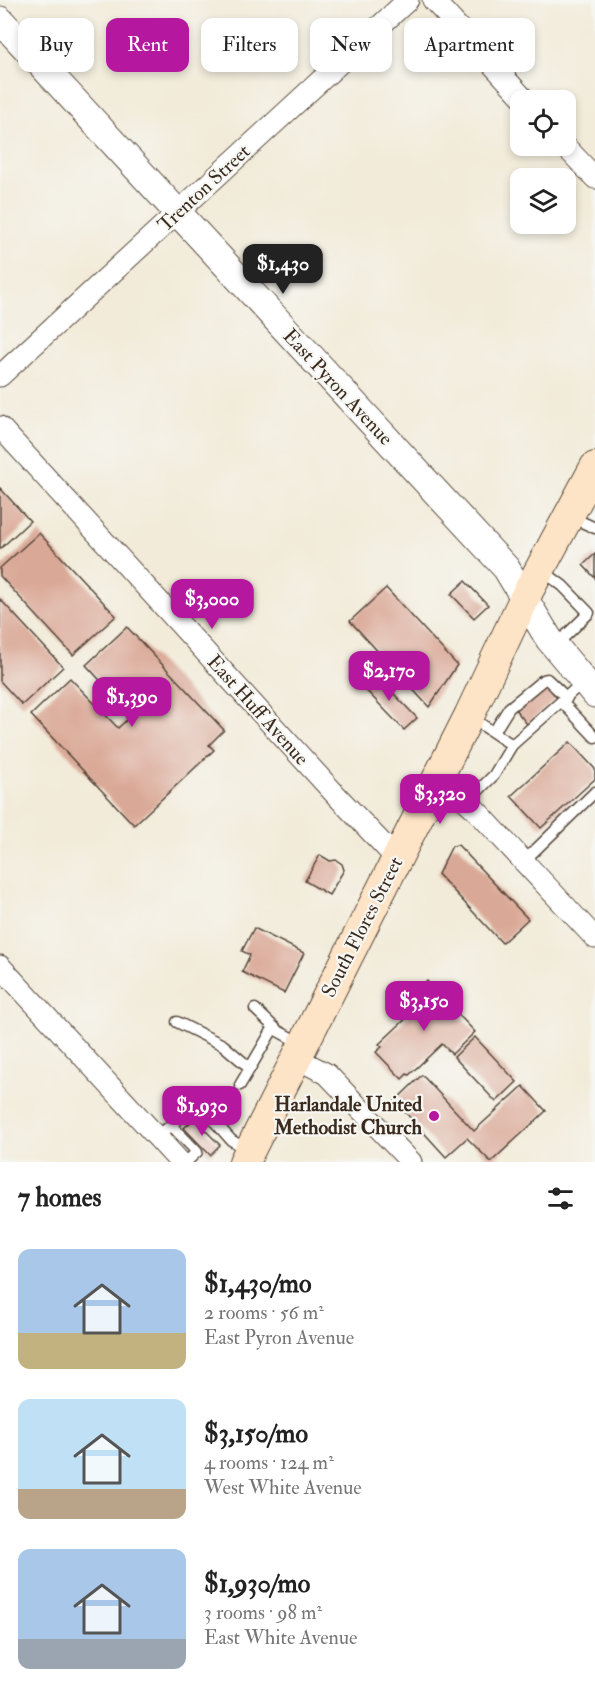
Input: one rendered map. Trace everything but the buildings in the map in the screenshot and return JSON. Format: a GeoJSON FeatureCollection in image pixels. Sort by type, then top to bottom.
{"type":"FeatureCollection","features":[{"type":"Feature","properties":{"kind":"main road","name":"South Flores Street"},"geometry":{"type":"LineString","coordinates":[[246,1157],[469,716],[524,600],[541,570],[582,522],[593,477]]}},
{"type":"Feature","properties":{"kind":"street","name":"Trenton Street"},"geometry":{"type":"LineString","coordinates":[[0,376],[408,0]]}},
{"type":"Feature","properties":{"kind":"street"},"geometry":{"type":"LineString","coordinates":[[434,0],[516,90]]}},
{"type":"Feature","properties":{"kind":"street","name":"East Pyron Avenue"},"geometry":{"type":"LineString","coordinates":[[0,20],[506,568],[555,646],[577,694]]}},
{"type":"Feature","properties":{"kind":"street"},"geometry":{"type":"LineString","coordinates":[[574,156],[595,178]]}},
{"type":"Feature","properties":{"kind":"street","name":"East Huff Avenue"},"geometry":{"type":"LineString","coordinates":[[0,427],[397,859]]}},
{"type":"Feature","properties":{"kind":"street"},"geometry":{"type":"LineString","coordinates":[[437,779],[467,802],[595,938]]}},
{"type":"Feature","properties":{"kind":"street"},"geometry":{"type":"LineString","coordinates":[[0,966],[164,1131],[180,1162]]}},
{"type":"Feature","properties":{"kind":"street"},"geometry":{"type":"LineString","coordinates":[[299,1051],[327,1074],[411,1162]]}},
{"type":"Feature","properties":{"kind":"lane"},"geometry":{"type":"LineString","coordinates":[[541,570],[563,586],[592,616],[555,646]]}},
{"type":"Feature","properties":{"kind":"lane"},"geometry":{"type":"LineString","coordinates":[[494,732],[510,708],[534,685],[547,679],[577,694],[595,737]]}},
{"type":"Feature","properties":{"kind":"lane"},"geometry":{"type":"LineString","coordinates":[[467,802],[494,775],[512,745],[577,694]]}},
{"type":"Feature","properties":{"kind":"lane"},"geometry":{"type":"LineString","coordinates":[[469,716],[512,745]]}},
{"type":"Feature","properties":{"kind":"lane"},"geometry":{"type":"LineString","coordinates":[[524,861],[595,792]]}},
{"type":"Feature","properties":{"kind":"lane"},"geometry":{"type":"LineString","coordinates":[[255,1009],[299,1051]]}},
{"type":"Feature","properties":{"kind":"lane"},"geometry":{"type":"LineString","coordinates":[[177,1022],[222,1045],[250,1068]]}},
{"type":"Feature","properties":{"kind":"lane"},"geometry":{"type":"LineString","coordinates":[[240,1085],[274,1027]]}},
{"type":"Feature","properties":{"kind":"lane"},"geometry":{"type":"LineString","coordinates":[[186,1162],[197,1152],[164,1131],[185,1113],[198,1111],[208,1114],[246,1157]]}},
{"type":"Feature","properties":{"kind":"place","name":"Harlandale United Methodist Church"},"geometry":{"type":"Point","coordinates":[434,1116]}}]}
